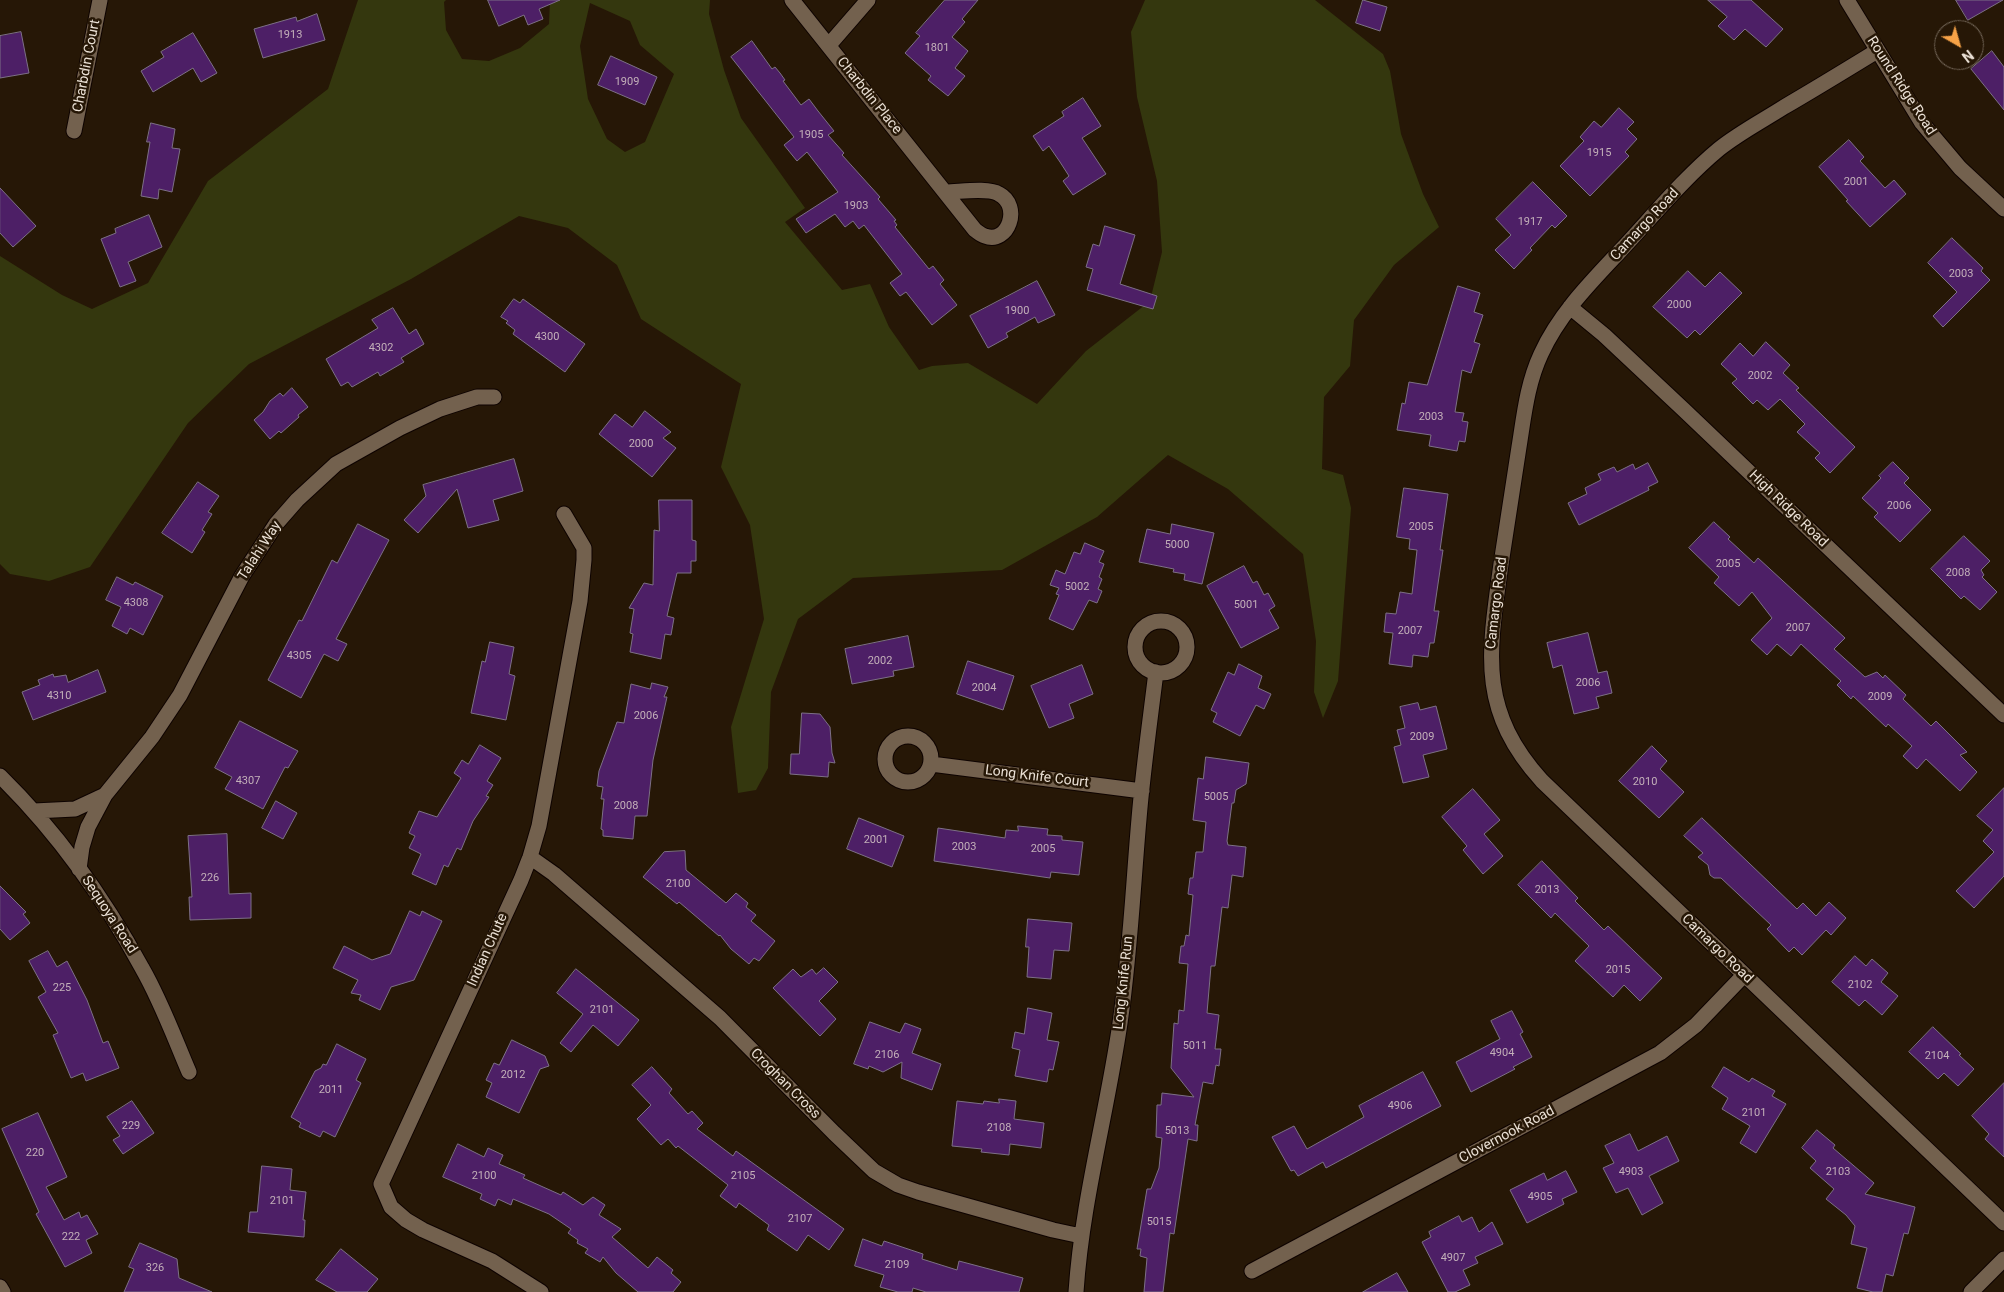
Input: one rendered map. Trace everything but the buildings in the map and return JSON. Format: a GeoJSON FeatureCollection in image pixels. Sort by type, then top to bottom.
{"type":"FeatureCollection","features":[{"type":"Feature","properties":{"kind":"street","name":"Charbdin Court"},"geometry":{"type":"LineString","coordinates":[[74,131],[100,0]]}},
{"type":"Feature","properties":{"kind":"street","name":"Charbdin Place"},"geometry":{"type":"LineString","coordinates":[[792,0],[946,192]]}},
{"type":"Feature","properties":{"kind":"street"},"geometry":{"type":"LineString","coordinates":[[829,45],[868,0]]}},
{"type":"Feature","properties":{"kind":"street","name":"Round Ridge Road"},"geometry":{"type":"LineString","coordinates":[[1847,0],[1922,123],[1960,168],[2004,209]]}},
{"type":"Feature","properties":{"kind":"street","name":"Camargo Road"},"geometry":{"type":"LineString","coordinates":[[1877,51],[1742,133],[1718,150],[1593,280],[1570,307],[1540,355],[1526,398],[1491,633],[1490,653],[1493,693],[1508,732],[1530,767],[1744,975],[2004,1223]]}},
{"type":"Feature","properties":{"kind":"street","name":"High Ridge Road"},"geometry":{"type":"LineString","coordinates":[[1570,307],[1604,335],[2004,714]]}},
{"type":"Feature","properties":{"kind":"street","name":"Talahi Way"},"geometry":{"type":"LineString","coordinates":[[79,869],[82,847],[88,827],[105,795],[152,737],[180,695],[242,576],[276,524],[297,500],[336,464],[400,428],[440,409],[477,397],[494,397]]}},
{"type":"Feature","properties":{"kind":"street","name":"Indian Chute"},"geometry":{"type":"LineString","coordinates":[[541,1292],[492,1261],[423,1230],[406,1220],[391,1207],[382,1184],[434,1065],[488,954],[530,857],[539,826],[580,601],[584,560],[584,548],[564,514]]}},
{"type":"Feature","properties":{"kind":"street","name":"Long Knife Run"},"geometry":{"type":"LineString","coordinates":[[1076,1292],[1081,1236],[1120,1024],[1126,977],[1142,791],[1156,672]]}},
{"type":"Feature","properties":{"kind":"street","name":"Long Knife Court"},"geometry":{"type":"LineString","coordinates":[[931,764],[1142,791]]}},
{"type":"Feature","properties":{"kind":"street","name":"Sequoya Road"},"geometry":{"type":"LineString","coordinates":[[0,776],[34,811],[111,914],[143,969],[189,1072]]}},
{"type":"Feature","properties":{"kind":"street","name":"Talahi Way"},"geometry":{"type":"LineString","coordinates":[[34,811],[75,809],[105,795]]}},
{"type":"Feature","properties":{"kind":"street","name":"Croghan Cross"},"geometry":{"type":"LineString","coordinates":[[530,857],[554,874],[720,1018],[834,1134],[880,1175],[898,1185],[918,1192],[1053,1230],[1081,1236]]}},
{"type":"Feature","properties":{"kind":"street","name":"Clovernook Road"},"geometry":{"type":"LineString","coordinates":[[1252,1271],[1660,1053],[1696,1025],[1744,975]]}},
{"type":"Feature","properties":{"kind":"street"},"geometry":{"type":"LineString","coordinates":[[1971,1292],[2004,1259]]}},
{"type":"Feature","properties":{"kind":"street"},"geometry":{"type":"LineString","coordinates":[[0,1287],[2,1292]]}},
{"type":"Feature","properties":{"kind":"green space"},"geometry":{"type":"Polygon","coordinates":[[[358,0],[446,0],[444,2],[446,30],[462,59],[489,61],[520,48],[549,24],[550,0],[710,0],[709,14],[724,70],[741,118],[805,208],[785,222],[842,290],[870,284],[889,327],[919,370],[932,366],[968,363],[1037,404],[1086,351],[1150,301],[1162,252],[1157,181],[1137,97],[1131,32],[1145,0],[1315,0],[1383,54],[1390,71],[1401,134],[1423,194],[1439,227],[1394,265],[1354,320],[1350,366],[1324,397],[1322,469],[1343,475],[1351,508],[1338,681],[1323,718],[1314,692],[1316,641],[1303,554],[1228,489],[1168,455],[1097,517],[1002,570],[853,578],[798,619],[771,692],[768,768],[756,790],[738,793],[731,727],[764,619],[750,525],[721,467],[741,384],[641,319],[617,265],[568,228],[519,216],[411,279],[249,364],[188,423],[90,567],[49,581],[10,574],[0,564],[0,256],[62,295],[92,309],[148,283],[208,181],[328,89],[358,0]],[[590,3],[580,46],[588,99],[607,139],[625,152],[645,142],[674,74],[640,45],[630,21],[590,3]]]}}]}
